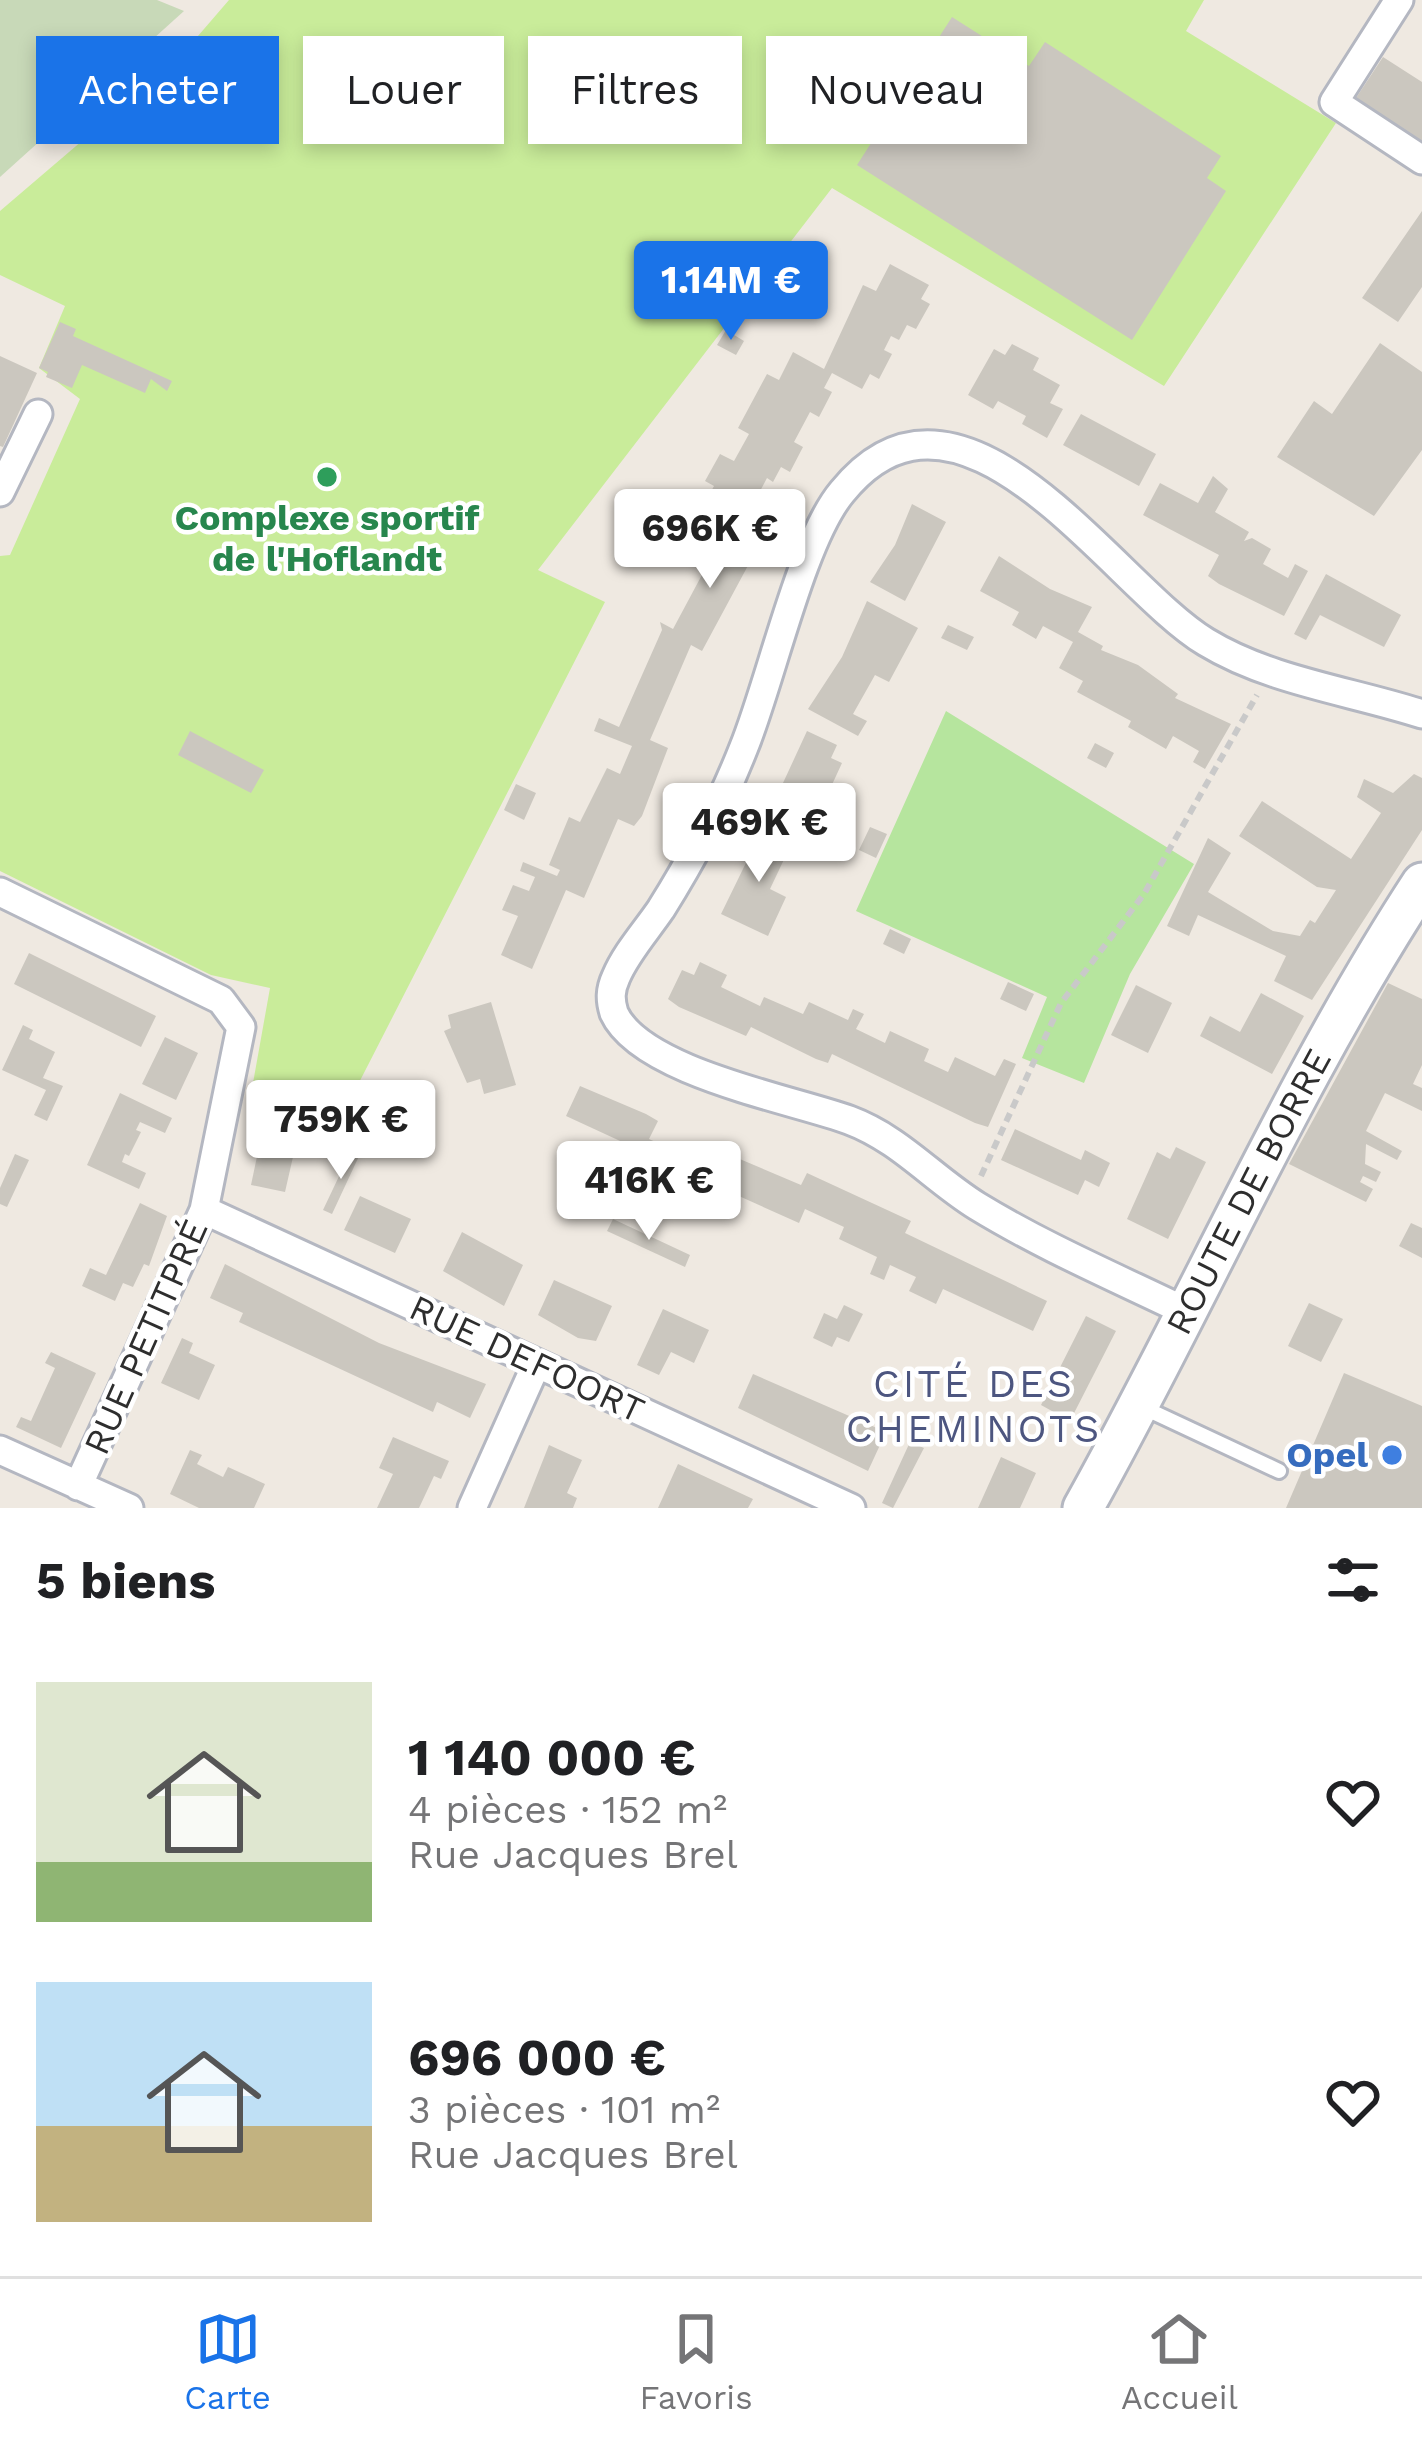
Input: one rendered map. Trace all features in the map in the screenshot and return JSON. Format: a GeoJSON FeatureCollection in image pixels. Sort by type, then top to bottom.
{"type":"FeatureCollection","features":[{"type":"Feature","properties":{"kind":"main road","name":"ROUTE DE BORRE"},"geometry":{"type":"LineString","coordinates":[[1083,1508],[1190,1313],[1315,1062],[1422,883]]}},
{"type":"Feature","properties":{"kind":"street"},"geometry":{"type":"LineString","coordinates":[[1399,0],[1334,102],[1422,160]]}},
{"type":"Feature","properties":{"kind":"street"},"geometry":{"type":"LineString","coordinates":[[0,492],[38,414]]}},
{"type":"Feature","properties":{"kind":"street"},"geometry":{"type":"LineString","coordinates":[[1190,1313],[970,1201],[869,1128],[756,1095],[646,1046],[622,1029],[611,1006],[620,969],[686,867],[738,762],[833,504],[868,466],[902,451],[935,446],[966,454],[1058,505],[1202,640],[1270,670],[1422,714]]}},
{"type":"Feature","properties":{"kind":"street","name":"RUE PETITPRÉ"},"geometry":{"type":"LineString","coordinates":[[4,903],[214,997],[236,1015],[242,1041],[204,1210],[78,1486]]}},
{"type":"Feature","properties":{"kind":"street","name":"RUE DEFOORT"},"geometry":{"type":"LineString","coordinates":[[204,1210],[851,1508]]}},
{"type":"Feature","properties":{"kind":"street"},"geometry":{"type":"LineString","coordinates":[[472,1508],[536,1364]]}},
{"type":"Feature","properties":{"kind":"street"},"geometry":{"type":"LineString","coordinates":[[0,1450],[129,1508]]}},
{"type":"Feature","properties":{"kind":"lane"},"geometry":{"type":"LineString","coordinates":[[1140,1406],[1279,1471]]}},
{"type":"Feature","properties":{"kind":"path"},"geometry":{"type":"LineString","coordinates":[[970,1201],[1061,1003],[1090,957],[1144,894],[1270,670]]}},
{"type":"Feature","properties":{"kind":"green space"},"geometry":{"type":"Polygon","coordinates":[[[0,0],[157,0],[184,11],[156,36],[36,36],[37,144],[0,177],[0,0]]]}},
{"type":"Feature","properties":{"kind":"green space","name":"Complexe sportif de l'Hoflandt"},"geometry":{"type":"Polygon","coordinates":[[[229,0],[1204,0],[1186,31],[1336,123],[1164,386],[832,188],[538,570],[605,602],[345,1110],[253,1083],[270,988],[211,975],[0,871],[0,556],[10,555],[80,399],[39,368],[65,306],[0,275],[0,211],[78,144],[279,144],[279,36],[198,36],[229,0]]]}},
{"type":"Feature","properties":{"kind":"green space"},"geometry":{"type":"Polygon","coordinates":[[[946,711],[1194,864],[1130,974],[1084,1083],[1022,1058],[1047,997],[856,911],[946,711]]]}},
{"type":"Feature","properties":{"kind":"building"},"geometry":{"type":"Polygon","coordinates":[[[952,17],[982,36],[940,36],[952,17]]]}},
{"type":"Feature","properties":{"kind":"building"},"geometry":{"type":"Polygon","coordinates":[[[1045,42],[1221,156],[1207,178],[1226,191],[1132,340],[857,165],[870,144],[1027,144],[1027,65],[1045,42]]]}},
{"type":"Feature","properties":{"kind":"building"},"geometry":{"type":"Polygon","coordinates":[[[1383,57],[1422,82],[1422,145],[1354,101],[1383,57]]]}},
{"type":"Feature","properties":{"kind":"building"},"geometry":{"type":"Polygon","coordinates":[[[1422,211],[1422,287],[1398,322],[1362,298],[1422,211]]]}},
{"type":"Feature","properties":{"kind":"building"},"geometry":{"type":"Polygon","coordinates":[[[790,246],[818,260],[810,274],[781,258],[790,246]]]}},
{"type":"Feature","properties":{"kind":"building"},"geometry":{"type":"Polygon","coordinates":[[[890,264],[929,285],[921,299],[930,304],[916,329],[907,325],[899,340],[891,336],[884,350],[892,354],[879,379],[870,374],[862,389],[832,373],[824,388],[832,392],[819,417],[810,412],[794,442],[803,447],[790,472],[781,467],[773,482],[767,478],[759,493],[768,498],[754,523],[746,519],[729,549],[751,560],[702,651],[691,645],[650,740],[668,748],[642,816],[634,826],[618,819],[584,898],[566,890],[532,969],[501,955],[518,916],[502,910],[513,885],[529,891],[535,877],[520,871],[523,862],[557,876],[560,870],[549,865],[569,817],[580,822],[607,768],[620,774],[632,746],[594,731],[599,718],[619,727],[662,630],[660,622],[673,629],[719,543],[691,528],[714,486],[705,481],[720,454],[734,461],[749,434],[738,428],[767,374],[779,380],[793,352],[824,369],[863,285],[876,291],[890,264]]]}},
{"type":"Feature","properties":{"kind":"building"},"geometry":{"type":"Polygon","coordinates":[[[60,322],[76,329],[73,336],[172,381],[167,391],[151,379],[145,393],[82,365],[72,388],[46,377],[48,372],[39,368],[60,322]]]}},
{"type":"Feature","properties":{"kind":"building"},"geometry":{"type":"Polygon","coordinates":[[[726,330],[744,341],[736,355],[717,345],[726,330]]]}},
{"type":"Feature","properties":{"kind":"building"},"geometry":{"type":"Polygon","coordinates":[[[1380,343],[1422,372],[1422,450],[1374,516],[1277,457],[1314,401],[1332,414],[1380,343]]]}},
{"type":"Feature","properties":{"kind":"building"},"geometry":{"type":"Polygon","coordinates":[[[1012,344],[1039,358],[1033,370],[1060,385],[1050,403],[1063,409],[1047,438],[1022,424],[1026,416],[998,401],[993,409],[968,395],[994,349],[1005,355],[1012,344]]]}},
{"type":"Feature","properties":{"kind":"building"},"geometry":{"type":"Polygon","coordinates":[[[0,356],[37,373],[3,447],[0,446],[0,356]]]}},
{"type":"Feature","properties":{"kind":"building"},"geometry":{"type":"Polygon","coordinates":[[[1081,414],[1156,454],[1139,486],[1063,445],[1081,414]]]}},
{"type":"Feature","properties":{"kind":"building"},"geometry":{"type":"Polygon","coordinates":[[[1213,476],[1228,489],[1215,512],[1249,532],[1244,541],[1252,538],[1271,549],[1263,564],[1288,578],[1295,564],[1308,571],[1284,616],[1219,584],[1208,576],[1219,555],[1143,515],[1160,483],[1198,503],[1213,476]]]}},
{"type":"Feature","properties":{"kind":"building"},"geometry":{"type":"Polygon","coordinates":[[[912,504],[946,522],[905,601],[870,582],[895,545],[912,504]]]}},
{"type":"Feature","properties":{"kind":"building"},"geometry":{"type":"Polygon","coordinates":[[[999,556],[1050,589],[1092,607],[1078,632],[1103,646],[1101,650],[1138,665],[1178,694],[1175,698],[1231,724],[1205,769],[1193,762],[1199,751],[1173,736],[1166,749],[1128,727],[1131,721],[1077,692],[1083,681],[1059,668],[1073,642],[1043,626],[1036,639],[1012,625],[1019,612],[980,591],[999,556]]]}},
{"type":"Feature","properties":{"kind":"building"},"geometry":{"type":"Polygon","coordinates":[[[1326,574],[1401,615],[1384,647],[1320,615],[1306,640],[1294,634],[1326,574]]]}},
{"type":"Feature","properties":{"kind":"building"},"geometry":{"type":"Polygon","coordinates":[[[867,601],[918,628],[889,682],[875,675],[853,714],[867,721],[858,736],[808,709],[842,657],[867,601]]]}},
{"type":"Feature","properties":{"kind":"building"},"geometry":{"type":"Polygon","coordinates":[[[948,625],[974,637],[967,650],[941,638],[948,625]]]}},
{"type":"Feature","properties":{"kind":"building"},"geometry":{"type":"Polygon","coordinates":[[[190,731],[264,770],[251,793],[178,755],[190,731]]]}},
{"type":"Feature","properties":{"kind":"building"},"geometry":{"type":"Polygon","coordinates":[[[807,731],[837,745],[831,758],[842,763],[830,789],[819,783],[801,823],[771,809],[807,731]]]}},
{"type":"Feature","properties":{"kind":"building"},"geometry":{"type":"Polygon","coordinates":[[[1095,743],[1114,753],[1106,768],[1087,758],[1095,743]]]}},
{"type":"Feature","properties":{"kind":"building"},"geometry":{"type":"Polygon","coordinates":[[[1414,774],[1422,778],[1422,830],[1312,1000],[1274,981],[1286,956],[1198,915],[1189,936],[1167,926],[1208,838],[1231,853],[1208,892],[1273,931],[1300,936],[1310,920],[1315,923],[1336,890],[1317,887],[1239,836],[1262,801],[1351,859],[1381,813],[1357,797],[1364,779],[1393,793],[1414,774]]]}},
{"type":"Feature","properties":{"kind":"building"},"geometry":{"type":"Polygon","coordinates":[[[516,784],[536,793],[524,820],[504,810],[516,784]]]}},
{"type":"Feature","properties":{"kind":"building"},"geometry":{"type":"Polygon","coordinates":[[[766,822],[783,830],[776,845],[788,851],[770,889],[786,897],[768,936],[721,914],[766,822]]]}},
{"type":"Feature","properties":{"kind":"building"},"geometry":{"type":"Polygon","coordinates":[[[870,827],[887,834],[876,858],[859,850],[870,827]]]}},
{"type":"Feature","properties":{"kind":"building"},"geometry":{"type":"Polygon","coordinates":[[[890,929],[911,939],[904,954],[883,944],[890,929]]]}},
{"type":"Feature","properties":{"kind":"building"},"geometry":{"type":"Polygon","coordinates":[[[29,953],[156,1016],[141,1047],[14,984],[29,953]]]}},
{"type":"Feature","properties":{"kind":"building"},"geometry":{"type":"Polygon","coordinates":[[[700,962],[727,975],[721,987],[760,1006],[764,997],[803,1014],[809,1002],[848,1020],[853,1009],[864,1014],[856,1029],[885,1043],[890,1031],[929,1049],[924,1061],[948,1072],[955,1057],[995,1076],[1004,1059],[1016,1064],[988,1127],[975,1123],[832,1054],[828,1063],[751,1027],[746,1036],[679,1007],[668,999],[682,970],[694,975],[700,962]]]}},
{"type":"Feature","properties":{"kind":"building"},"geometry":{"type":"Polygon","coordinates":[[[1008,982],[1034,994],[1026,1011],[1000,999],[1008,982]]]}},
{"type":"Feature","properties":{"kind":"building"},"geometry":{"type":"Polygon","coordinates":[[[1388,983],[1422,999],[1422,1065],[1413,1084],[1422,1088],[1422,1111],[1385,1093],[1366,1131],[1402,1151],[1397,1160],[1366,1144],[1365,1164],[1381,1172],[1376,1182],[1363,1176],[1360,1182],[1373,1189],[1366,1202],[1289,1164],[1388,983]]]}},
{"type":"Feature","properties":{"kind":"building"},"geometry":{"type":"Polygon","coordinates":[[[1136,985],[1172,1003],[1148,1053],[1111,1035],[1136,985]]]}},
{"type":"Feature","properties":{"kind":"building"},"geometry":{"type":"Polygon","coordinates":[[[1261,993],[1304,1016],[1272,1074],[1200,1036],[1210,1016],[1240,1032],[1261,993]]]}},
{"type":"Feature","properties":{"kind":"building"},"geometry":{"type":"Polygon","coordinates":[[[491,1002],[516,1085],[484,1094],[480,1079],[467,1083],[444,1031],[451,1028],[448,1015],[491,1002]]]}},
{"type":"Feature","properties":{"kind":"building"},"geometry":{"type":"Polygon","coordinates":[[[23,1025],[33,1030],[29,1039],[55,1052],[43,1078],[63,1086],[47,1121],[34,1115],[46,1090],[2,1070],[23,1025]]]}},
{"type":"Feature","properties":{"kind":"building"},"geometry":{"type":"Polygon","coordinates":[[[165,1037],[198,1053],[176,1100],[142,1084],[165,1037]]]}},
{"type":"Feature","properties":{"kind":"building"},"geometry":{"type":"Polygon","coordinates":[[[580,1086],[658,1121],[649,1139],[727,1175],[735,1157],[801,1185],[807,1173],[911,1221],[905,1233],[1047,1301],[1033,1331],[943,1289],[936,1304],[909,1291],[916,1277],[890,1265],[884,1280],[870,1274],[877,1257],[839,1239],[844,1227],[805,1209],[799,1223],[721,1188],[712,1205],[636,1170],[644,1152],[566,1116],[580,1086]]]}},
{"type":"Feature","properties":{"kind":"building"},"geometry":{"type":"Polygon","coordinates":[[[120,1093],[172,1118],[165,1133],[140,1122],[136,1130],[141,1132],[122,1162],[146,1173],[139,1189],[87,1165],[120,1093]]]}},
{"type":"Feature","properties":{"kind":"building"},"geometry":{"type":"Polygon","coordinates":[[[263,1128],[298,1135],[285,1192],[251,1185],[263,1128]]]}},
{"type":"Feature","properties":{"kind":"building"},"geometry":{"type":"Polygon","coordinates":[[[1015,1129],[1081,1160],[1085,1150],[1110,1163],[1099,1187],[1085,1180],[1078,1195],[1001,1160],[1015,1129]]]}},
{"type":"Feature","properties":{"kind":"building"},"geometry":{"type":"Polygon","coordinates":[[[1176,1147],[1206,1162],[1168,1239],[1127,1219],[1157,1152],[1170,1159],[1176,1147]]]}},
{"type":"Feature","properties":{"kind":"building"},"geometry":{"type":"Polygon","coordinates":[[[351,1151],[360,1154],[332,1214],[323,1210],[351,1151]]]}},
{"type":"Feature","properties":{"kind":"building"},"geometry":{"type":"Polygon","coordinates":[[[15,1154],[29,1160],[7,1207],[0,1204],[0,1188],[15,1154]]]}},
{"type":"Feature","properties":{"kind":"building"},"geometry":{"type":"Polygon","coordinates":[[[360,1196],[411,1219],[395,1253],[344,1230],[360,1196]]]}},
{"type":"Feature","properties":{"kind":"building"},"geometry":{"type":"Polygon","coordinates":[[[140,1203],[167,1216],[149,1266],[144,1264],[133,1287],[123,1283],[115,1301],[82,1286],[90,1268],[106,1275],[140,1203]]]}},
{"type":"Feature","properties":{"kind":"building"},"geometry":{"type":"Polygon","coordinates":[[[613,1219],[690,1255],[685,1267],[607,1231],[613,1219]]]}},
{"type":"Feature","properties":{"kind":"building"},"geometry":{"type":"Polygon","coordinates":[[[1411,1223],[1422,1228],[1422,1258],[1399,1246],[1411,1223]]]}},
{"type":"Feature","properties":{"kind":"building"},"geometry":{"type":"Polygon","coordinates":[[[462,1232],[523,1265],[504,1306],[443,1271],[462,1232]]]}},
{"type":"Feature","properties":{"kind":"building"},"geometry":{"type":"Polygon","coordinates":[[[225,1264],[379,1343],[486,1384],[470,1418],[437,1402],[433,1412],[239,1322],[243,1313],[210,1298],[225,1264]]]}},
{"type":"Feature","properties":{"kind":"building"},"geometry":{"type":"Polygon","coordinates":[[[554,1280],[612,1306],[596,1341],[578,1338],[538,1315],[554,1280]]]}},
{"type":"Feature","properties":{"kind":"building"},"geometry":{"type":"Polygon","coordinates":[[[1309,1303],[1343,1319],[1321,1362],[1288,1346],[1309,1303]]]}},
{"type":"Feature","properties":{"kind":"building"},"geometry":{"type":"Polygon","coordinates":[[[844,1305],[863,1314],[849,1342],[837,1337],[832,1347],[813,1338],[824,1313],[837,1319],[844,1305]]]}},
{"type":"Feature","properties":{"kind":"building"},"geometry":{"type":"Polygon","coordinates":[[[663,1309],[709,1330],[694,1363],[671,1352],[659,1375],[637,1365],[663,1309]]]}},
{"type":"Feature","properties":{"kind":"building"},"geometry":{"type":"Polygon","coordinates":[[[1086,1316],[1116,1331],[1070,1421],[1041,1405],[1086,1316]]]}},
{"type":"Feature","properties":{"kind":"building"},"geometry":{"type":"Polygon","coordinates":[[[182,1338],[193,1343],[189,1353],[215,1365],[199,1400],[161,1383],[182,1338]]]}},
{"type":"Feature","properties":{"kind":"building"},"geometry":{"type":"Polygon","coordinates":[[[51,1352],[96,1373],[61,1448],[16,1427],[21,1417],[31,1421],[55,1368],[45,1363],[51,1352]]]}},
{"type":"Feature","properties":{"kind":"building"},"geometry":{"type":"Polygon","coordinates":[[[1344,1373],[1422,1406],[1422,1508],[1286,1508],[1344,1373]]]}},
{"type":"Feature","properties":{"kind":"building"},"geometry":{"type":"Polygon","coordinates":[[[753,1374],[886,1432],[868,1471],[738,1408],[753,1374]]]}},
{"type":"Feature","properties":{"kind":"building"},"geometry":{"type":"Polygon","coordinates":[[[393,1437],[449,1461],[441,1479],[434,1476],[419,1508],[377,1508],[393,1474],[379,1468],[393,1437]]]}},
{"type":"Feature","properties":{"kind":"building"},"geometry":{"type":"Polygon","coordinates":[[[910,1442],[924,1448],[893,1508],[882,1503],[910,1442]]]}},
{"type":"Feature","properties":{"kind":"building"},"geometry":{"type":"Polygon","coordinates":[[[549,1445],[582,1460],[567,1493],[577,1498],[573,1508],[524,1508],[549,1445]]]}},
{"type":"Feature","properties":{"kind":"building"},"geometry":{"type":"Polygon","coordinates":[[[190,1450],[202,1455],[197,1464],[223,1477],[228,1467],[265,1484],[254,1508],[199,1508],[170,1494],[190,1450]]]}},
{"type":"Feature","properties":{"kind":"building"},"geometry":{"type":"Polygon","coordinates":[[[1001,1457],[1036,1473],[1020,1508],[978,1508],[1001,1457]]]}},
{"type":"Feature","properties":{"kind":"building"},"geometry":{"type":"Polygon","coordinates":[[[678,1464],[753,1499],[748,1508],[658,1508],[678,1464]]]}},
{"type":"Feature","properties":{"kind":"place","name":"Complexe sportif de l'Hoflandt"},"geometry":{"type":"Point","coordinates":[327,477]}},
{"type":"Feature","properties":{"kind":"place","name":"Opel"},"geometry":{"type":"Point","coordinates":[1392,1455]}},
{"type":"Feature","properties":{"kind":"district","name":"CITÉ DES CHEMINOTS"},"geometry":{"type":"Point","coordinates":[974,1406]}}]}
